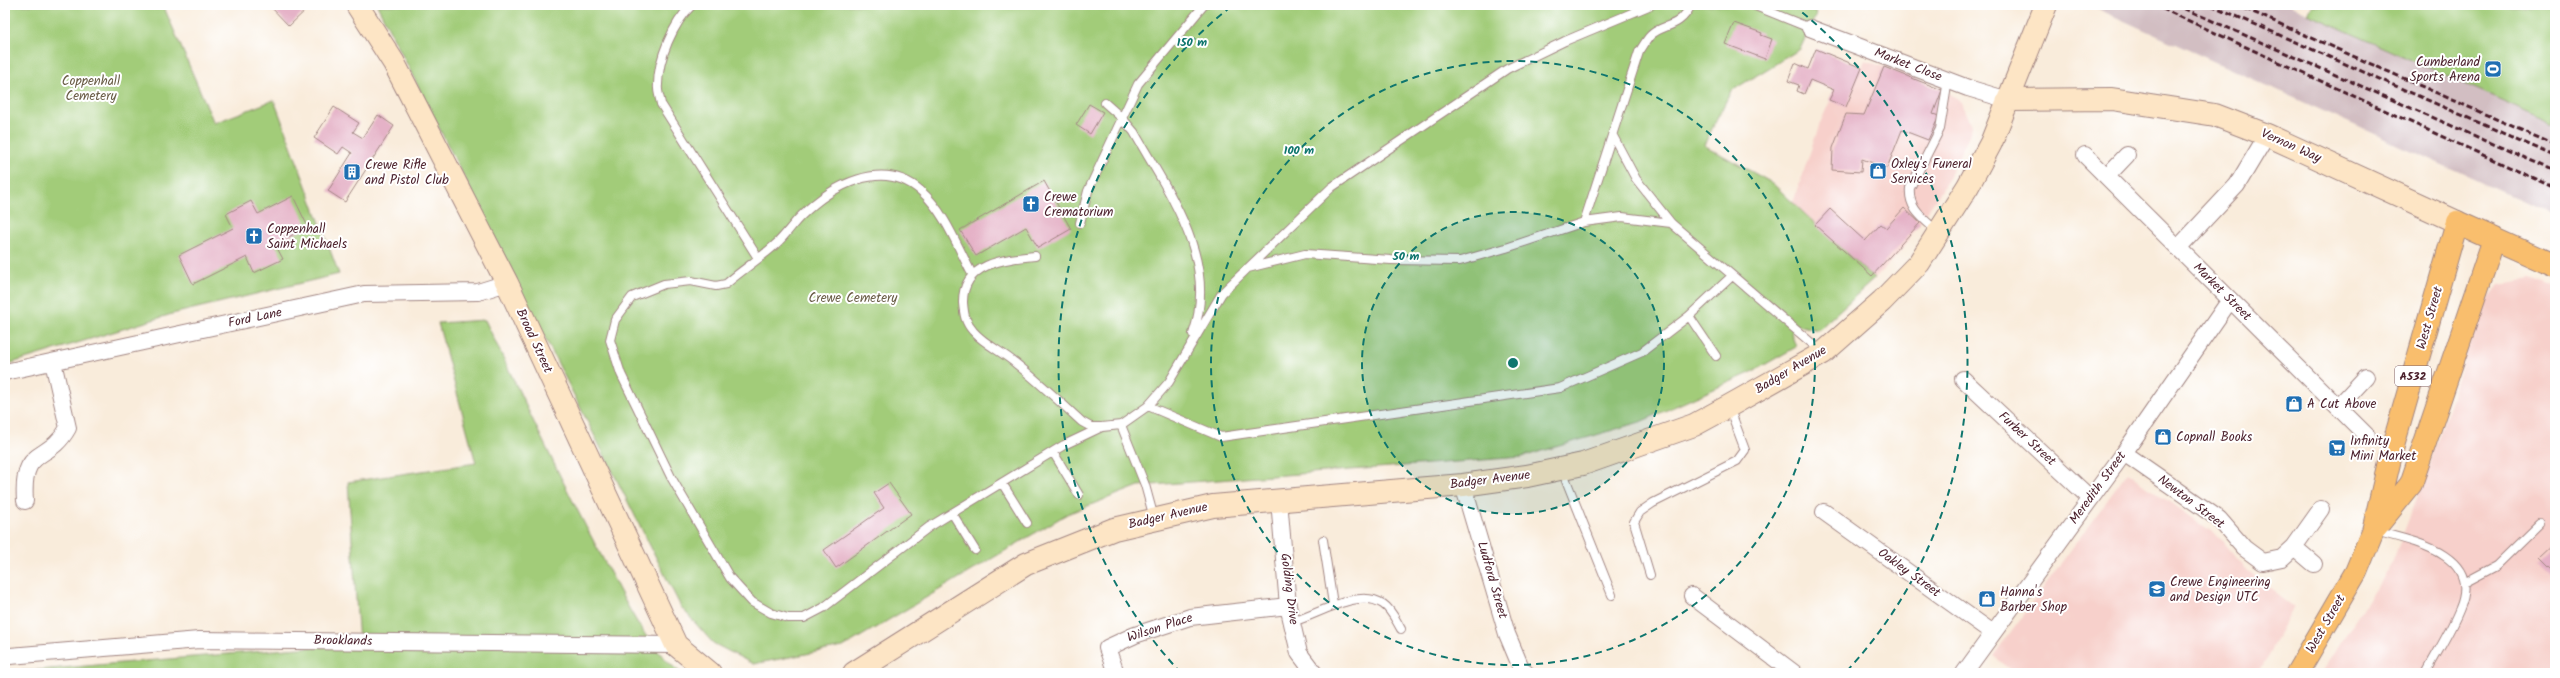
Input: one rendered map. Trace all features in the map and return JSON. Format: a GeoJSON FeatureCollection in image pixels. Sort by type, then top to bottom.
{"type":"FeatureCollection","features":[{"type":"Feature","properties":{"kind":"main road","name":"Vernon Way"},"geometry":{"type":"LineString","coordinates":[[2458,222],[2555,266]]}},
{"type":"Feature","properties":{"kind":"main road","name":"West Street"},"geometry":{"type":"LineString","coordinates":[[2297,673],[2356,572],[2373,531],[2393,446],[2458,222]]}},
{"type":"Feature","properties":{"kind":"main road","name":"West Street"},"geometry":{"type":"LineString","coordinates":[[2373,531],[2411,484],[2494,239]]}},
{"type":"Feature","properties":{"kind":"street","name":"Broad Street"},"geometry":{"type":"LineString","coordinates":[[357,5],[394,63],[507,283],[676,645],[710,673]]}},
{"type":"Feature","properties":{"kind":"street","name":"Badger Avenue"},"geometry":{"type":"LineString","coordinates":[[854,673],[1026,564],[1114,529],[1213,506],[1464,485],[1562,469],[1583,464],[1694,425],[1729,406],[1823,353],[1882,301],[1918,263],[1968,186],[1991,143],[2046,5]]}},
{"type":"Feature","properties":{"kind":"street","name":"Market Close"},"geometry":{"type":"LineString","coordinates":[[1810,28],[1948,80],[2008,100]]}},
{"type":"Feature","properties":{"kind":"street","name":"Vernon Way"},"geometry":{"type":"LineString","coordinates":[[2008,100],[2112,99],[2215,115],[2267,135],[2458,222]]}},
{"type":"Feature","properties":{"kind":"street"},"geometry":{"type":"LineString","coordinates":[[2178,248],[2237,185],[2267,135]]}},
{"type":"Feature","properties":{"kind":"street","name":"Market Street"},"geometry":{"type":"LineString","coordinates":[[2085,155],[2367,436]]}},
{"type":"Feature","properties":{"kind":"street"},"geometry":{"type":"LineString","coordinates":[[2107,176],[2127,155]]}},
{"type":"Feature","properties":{"kind":"street","name":"Ford Lane"},"geometry":{"type":"LineString","coordinates":[[5,372],[364,294],[478,292],[507,283]]}},
{"type":"Feature","properties":{"kind":"street","name":"Meredith Street"},"geometry":{"type":"LineString","coordinates":[[1964,673],[2124,453],[2230,300]]}},
{"type":"Feature","properties":{"kind":"street"},"geometry":{"type":"LineString","coordinates":[[25,502],[24,481],[28,465],[42,452],[61,440],[68,428],[53,362]]}},
{"type":"Feature","properties":{"kind":"street"},"geometry":{"type":"LineString","coordinates":[[2338,407],[2366,378]]}},
{"type":"Feature","properties":{"kind":"street","name":"Furber Street"},"geometry":{"type":"LineString","coordinates":[[1963,379],[2090,498]]}},
{"type":"Feature","properties":{"kind":"street","name":"Newton Street"},"geometry":{"type":"LineString","coordinates":[[2124,453],[2219,519],[2244,548],[2263,562],[2282,558],[2294,547],[2321,509]]}},
{"type":"Feature","properties":{"kind":"street","name":"Ludford Street"},"geometry":{"type":"LineString","coordinates":[[1464,485],[1507,634],[1522,670],[1526,673]]}},
{"type":"Feature","properties":{"kind":"street","name":"Golding Drive"},"geometry":{"type":"LineString","coordinates":[[1279,500],[1290,614],[1299,653],[1314,673]]}},
{"type":"Feature","properties":{"kind":"street","name":"Oakley Street"},"geometry":{"type":"LineString","coordinates":[[1824,512],[1993,633]]}},
{"type":"Feature","properties":{"kind":"street"},"geometry":{"type":"LineString","coordinates":[[2294,547],[2314,564]]}},
{"type":"Feature","properties":{"kind":"street"},"geometry":{"type":"LineString","coordinates":[[1692,596],[1794,673]]}},
{"type":"Feature","properties":{"kind":"street","name":"Wilson Place"},"geometry":{"type":"LineString","coordinates":[[1116,673],[1107,648],[1135,635],[1190,617],[1290,614]]}},
{"type":"Feature","properties":{"kind":"street","name":"Brooklands"},"geometry":{"type":"LineString","coordinates":[[10,656],[199,640],[676,645]]}},
{"type":"Feature","properties":{"kind":"lane"},"geometry":{"type":"LineString","coordinates":[[692,5],[672,34],[661,67],[658,86],[661,104],[758,258]]}},
{"type":"Feature","properties":{"kind":"lane"},"geometry":{"type":"LineString","coordinates":[[1080,223],[1088,191],[1138,84],[1204,5]]}},
{"type":"Feature","properties":{"kind":"lane"},"geometry":{"type":"LineString","coordinates":[[1035,256],[1008,259],[985,265],[972,274],[966,285],[963,299],[964,318],[972,331],[1013,360],[1082,422],[1091,426],[1102,427],[1122,425],[1148,406],[1169,382],[1222,293],[1332,187],[1507,69],[1565,40],[1651,5]]}},
{"type":"Feature","properties":{"kind":"lane"},"geometry":{"type":"LineString","coordinates":[[1584,222],[1639,52],[1650,35],[1673,25],[1686,14],[1691,5]]}},
{"type":"Feature","properties":{"kind":"lane"},"geometry":{"type":"LineString","coordinates":[[1753,5],[1810,28]]}},
{"type":"Feature","properties":{"kind":"lane"},"geometry":{"type":"LineString","coordinates":[[1938,233],[1912,208],[1909,199],[1910,188],[1940,129],[1948,80]]}},
{"type":"Feature","properties":{"kind":"lane"},"geometry":{"type":"LineString","coordinates":[[1105,103],[1122,118],[1134,132],[1189,233],[1197,258],[1201,291],[1199,312],[1187,350]]}},
{"type":"Feature","properties":{"kind":"lane"},"geometry":{"type":"LineString","coordinates":[[1613,136],[1636,179],[1671,223],[1823,353]]}},
{"type":"Feature","properties":{"kind":"lane"},"geometry":{"type":"LineString","coordinates":[[972,274],[937,210],[921,191],[899,179],[878,175],[862,177],[827,194],[800,216],[777,243],[726,284],[716,286],[690,281],[664,284],[632,298],[615,320],[610,340],[621,374],[671,477],[730,578],[752,602],[771,613],[788,618],[804,618],[823,608],[929,527],[1053,452],[1102,427]]}},
{"type":"Feature","properties":{"kind":"lane"},"geometry":{"type":"LineString","coordinates":[[1248,268],[1305,254],[1391,260],[1460,261],[1506,248],[1584,222],[1622,217],[1671,223]]}},
{"type":"Feature","properties":{"kind":"lane"},"geometry":{"type":"LineString","coordinates":[[1148,406],[1221,437],[1560,388],[1642,352],[1689,316],[1732,276]]}},
{"type":"Feature","properties":{"kind":"lane"},"geometry":{"type":"LineString","coordinates":[[1689,316],[1716,356]]}},
{"type":"Feature","properties":{"kind":"lane"},"geometry":{"type":"LineString","coordinates":[[1650,575],[1634,522],[1640,512],[1653,503],[1737,461],[1742,456],[1745,450],[1729,406]]}},
{"type":"Feature","properties":{"kind":"lane"},"geometry":{"type":"LineString","coordinates":[[1122,425],[1145,485],[1155,519]]}},
{"type":"Feature","properties":{"kind":"lane"},"geometry":{"type":"LineString","coordinates":[[1053,452],[1079,495]]}},
{"type":"Feature","properties":{"kind":"lane"},"geometry":{"type":"LineString","coordinates":[[1562,469],[1612,595]]}},
{"type":"Feature","properties":{"kind":"lane"},"geometry":{"type":"LineString","coordinates":[[1002,483],[1027,523]]}},
{"type":"Feature","properties":{"kind":"lane"},"geometry":{"type":"LineString","coordinates":[[952,513],[975,550]]}},
{"type":"Feature","properties":{"kind":"lane"},"geometry":{"type":"LineString","coordinates":[[2464,583],[2496,566],[2539,524]]}},
{"type":"Feature","properties":{"kind":"lane"},"geometry":{"type":"LineString","coordinates":[[2373,531],[2434,548],[2454,562],[2464,583],[2461,607],[2428,672]]}},
{"type":"Feature","properties":{"kind":"lane"},"geometry":{"type":"LineString","coordinates":[[1323,540],[1333,604]]}},
{"type":"Feature","properties":{"kind":"lane"},"geometry":{"type":"LineString","coordinates":[[1290,614],[1314,615],[1333,604],[1371,599],[1383,604],[1390,611],[1402,629]]}},
{"type":"Feature","properties":{"kind":"shaded area"},"geometry":{"type":"Polygon","coordinates":[[[2089,5],[2290,5],[2555,124],[2555,216],[2089,5]]]}},
{"type":"Feature","properties":{"kind":"shaded area","name":"Oxley's Funeral Services"},"geometry":{"type":"Polygon","coordinates":[[[1865,60],[1945,91],[1959,99],[1971,125],[1970,133],[1942,190],[1900,252],[1874,279],[1793,203],[1820,123],[1830,101],[1846,106],[1865,60]]]}},
{"type":"Feature","properties":{"kind":"shaded area"},"geometry":{"type":"Polygon","coordinates":[[[2532,280],[2555,289],[2555,673],[2321,673],[2392,563],[2429,466],[2481,309],[2500,285],[2532,280]]]}},
{"type":"Feature","properties":{"kind":"shaded area","name":"Crewe Engineering and Design UTC"},"geometry":{"type":"Polygon","coordinates":[[[2128,472],[2223,541],[2247,571],[2294,607],[2258,673],[2016,673],[1993,656],[2128,472]]]}},
{"type":"Feature","properties":{"kind":"green space","name":"Coppenhall Cemetery"},"geometry":{"type":"Polygon","coordinates":[[[5,5],[163,5],[214,123],[274,100],[339,274],[172,314],[5,365],[5,5]]]}},
{"type":"Feature","properties":{"kind":"green space","name":"Crewe Cemetery"},"geometry":{"type":"Polygon","coordinates":[[[377,5],[1792,5],[1817,13],[1800,49],[1731,91],[1704,145],[1772,183],[1874,279],[1818,330],[1798,325],[1791,333],[1796,347],[1750,373],[1640,422],[1522,457],[1139,486],[1067,514],[843,647],[753,664],[713,643],[681,607],[377,5]]]}},
{"type":"Feature","properties":{"kind":"green space","name":"Cumberland Sports Arena"},"geometry":{"type":"Polygon","coordinates":[[[2312,5],[2555,5],[2555,124],[2308,14],[2312,5]]]}},
{"type":"Feature","properties":{"kind":"green space"},"geometry":{"type":"Polygon","coordinates":[[[485,320],[586,528],[627,604],[645,634],[668,661],[681,673],[5,673],[5,670],[26,671],[359,643],[348,482],[476,463],[438,323],[485,320]]]}},
{"type":"Feature","properties":{"kind":"building"},"geometry":{"type":"Polygon","coordinates":[[[269,5],[307,5],[309,7],[289,26],[269,5]]]}},
{"type":"Feature","properties":{"kind":"building"},"geometry":{"type":"Polygon","coordinates":[[[1734,23],[1762,33],[1761,35],[1772,39],[1765,59],[1725,44],[1734,23]]]}},
{"type":"Feature","properties":{"kind":"building"},"geometry":{"type":"Polygon","coordinates":[[[1816,49],[1862,68],[1846,107],[1829,100],[1834,90],[1810,80],[1804,94],[1797,91],[1799,85],[1788,81],[1795,63],[1808,69],[1816,49]]]}},
{"type":"Feature","properties":{"kind":"building"},"geometry":{"type":"Polygon","coordinates":[[[1884,67],[1942,90],[1933,114],[1939,116],[1928,140],[1902,130],[1887,168],[1862,159],[1861,172],[1832,170],[1833,148],[1846,114],[1864,115],[1884,67]]]}},
{"type":"Feature","properties":{"kind":"building"},"geometry":{"type":"Polygon","coordinates":[[[1089,104],[1103,112],[1090,134],[1076,125],[1089,104]]]}},
{"type":"Feature","properties":{"kind":"building","name":"Crewe Rifle and Pistol Club"},"geometry":{"type":"Polygon","coordinates":[[[334,107],[359,123],[353,132],[363,138],[378,115],[394,126],[345,202],[328,191],[352,153],[343,147],[338,154],[314,138],[334,107]]]}},
{"type":"Feature","properties":{"kind":"building","name":"Crewe Crematorium"},"geometry":{"type":"Polygon","coordinates":[[[1044,181],[1071,229],[1038,248],[1026,227],[976,256],[960,230],[1044,181]]]}},
{"type":"Feature","properties":{"kind":"building","name":"Coppenhall Saint Michaels"},"geometry":{"type":"Polygon","coordinates":[[[293,196],[308,227],[275,244],[283,259],[254,273],[247,257],[193,284],[179,255],[233,228],[226,214],[251,201],[258,214],[293,196]]]}},
{"type":"Feature","properties":{"kind":"building"},"geometry":{"type":"Polygon","coordinates":[[[1904,208],[1920,223],[1872,276],[1815,225],[1830,209],[1865,241],[1881,224],[1886,228],[1904,208]]]}},
{"type":"Feature","properties":{"kind":"building"},"geometry":{"type":"Polygon","coordinates":[[[889,483],[911,514],[836,568],[824,550],[884,508],[874,493],[889,483]]]}},
{"type":"Feature","properties":{"kind":"building"},"geometry":{"type":"Polygon","coordinates":[[[2555,544],[2555,573],[2540,558],[2555,544]]]}},
{"type":"Feature","properties":{"kind":"railway"},"geometry":{"type":"LineString","coordinates":[[2154,5],[2555,188]]}},
{"type":"Feature","properties":{"kind":"railway"},"geometry":{"type":"LineString","coordinates":[[2176,5],[2555,171]]}},
{"type":"Feature","properties":{"kind":"railway"},"geometry":{"type":"LineString","coordinates":[[2211,5],[2555,156]]}},
{"type":"Feature","properties":{"kind":"railway"},"geometry":{"type":"LineString","coordinates":[[2237,5],[2555,145]]}},
{"type":"Feature","properties":{"kind":"place","name":"Cumberland Sports Arena"},"geometry":{"type":"Point","coordinates":[2493,69]}},
{"type":"Feature","properties":{"kind":"place","name":"Oxley's Funeral Services"},"geometry":{"type":"Point","coordinates":[1878,171]}},
{"type":"Feature","properties":{"kind":"place","name":"Crewe Rifle and Pistol Club"},"geometry":{"type":"Point","coordinates":[352,172]}},
{"type":"Feature","properties":{"kind":"place","name":"Crewe Crematorium"},"geometry":{"type":"Point","coordinates":[1031,204]}},
{"type":"Feature","properties":{"kind":"place","name":"Coppenhall Saint Michaels"},"geometry":{"type":"Point","coordinates":[254,236]}},
{"type":"Feature","properties":{"kind":"place","name":"A Cut Above"},"geometry":{"type":"Point","coordinates":[2294,404]}},
{"type":"Feature","properties":{"kind":"place","name":"Copnall Books"},"geometry":{"type":"Point","coordinates":[2163,437]}},
{"type":"Feature","properties":{"kind":"place","name":"Infinity Mini Market"},"geometry":{"type":"Point","coordinates":[2337,448]}},
{"type":"Feature","properties":{"kind":"place","name":"Crewe Engineering and Design UTC"},"geometry":{"type":"Point","coordinates":[2157,589]}},
{"type":"Feature","properties":{"kind":"place","name":"Hanna's Barber Shop"},"geometry":{"type":"Point","coordinates":[1987,599]}}]}
